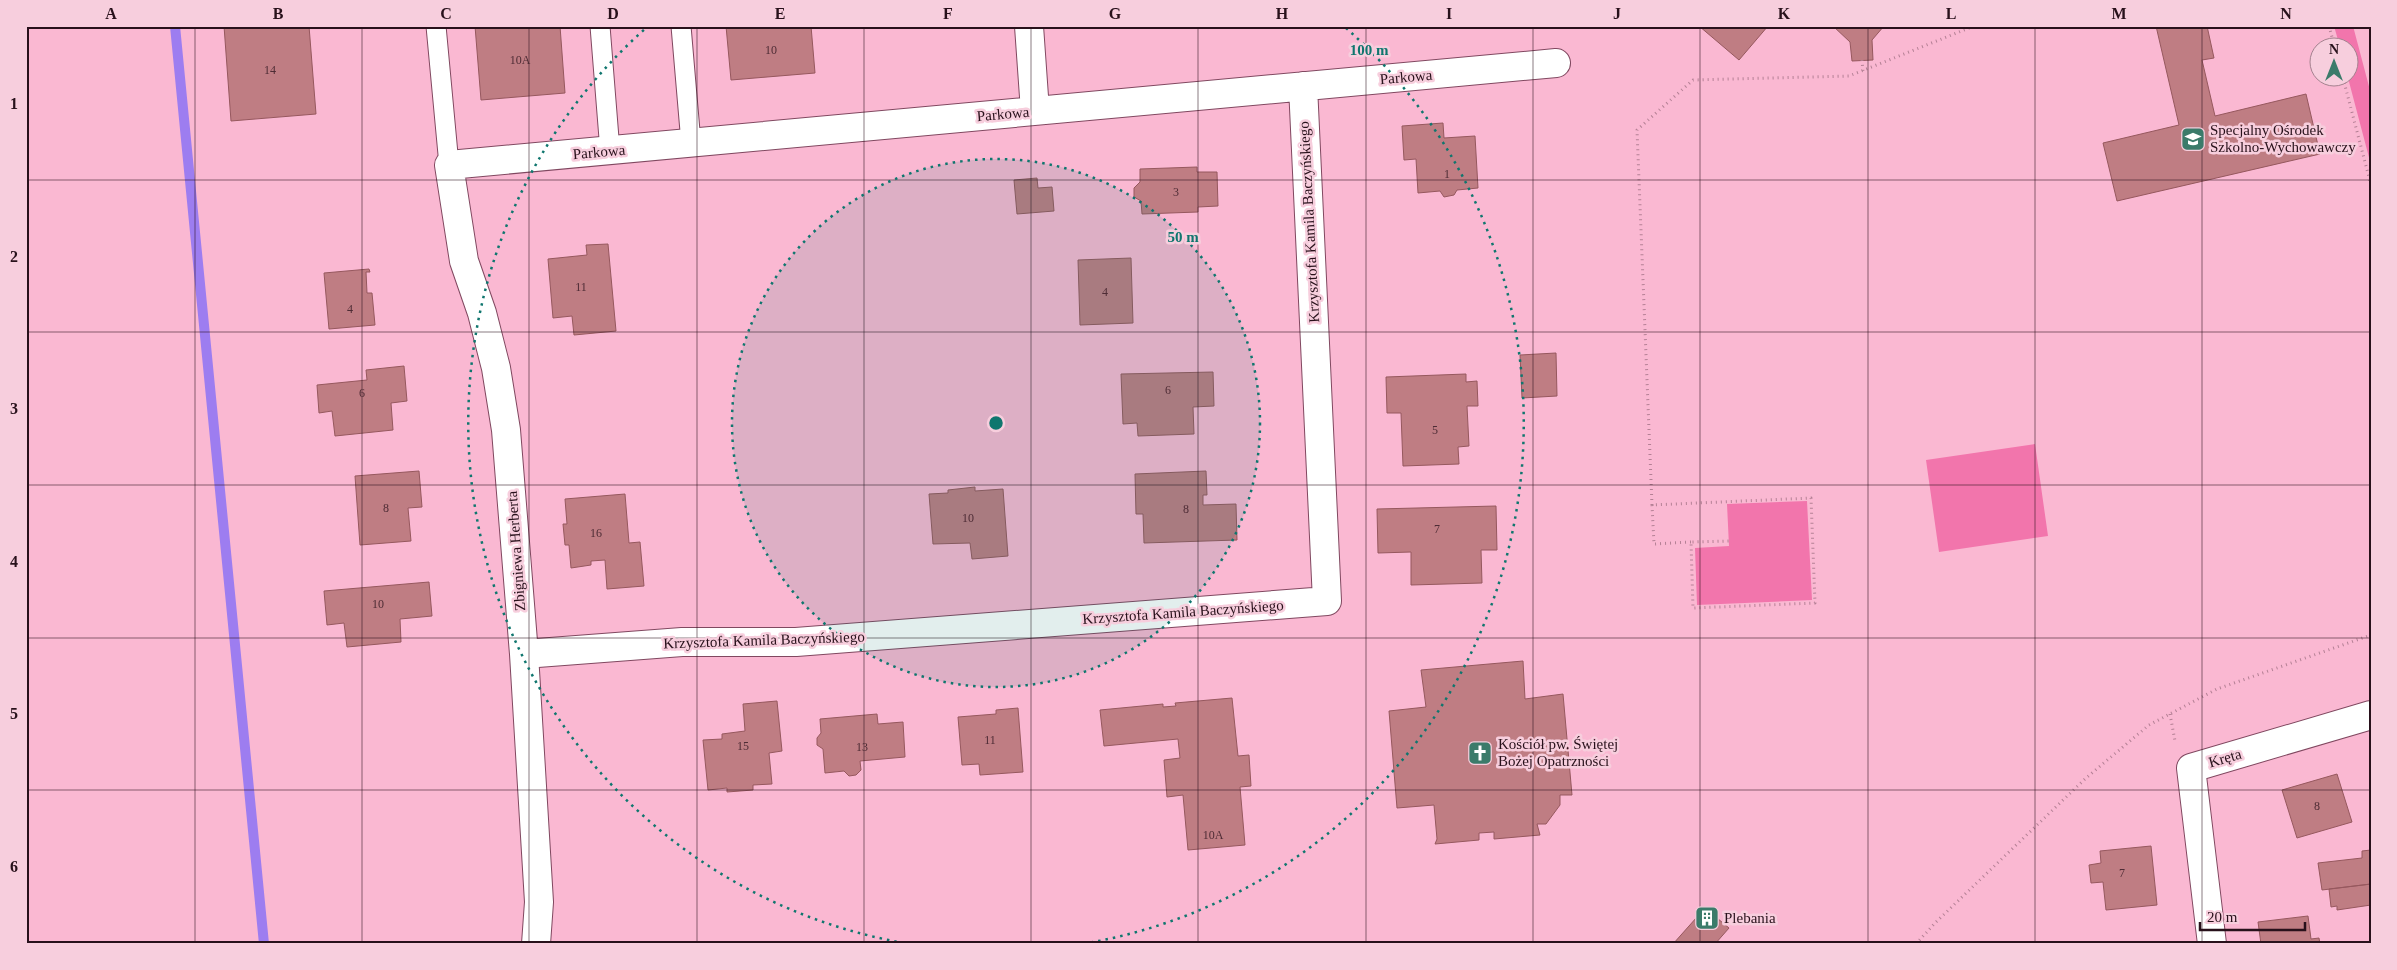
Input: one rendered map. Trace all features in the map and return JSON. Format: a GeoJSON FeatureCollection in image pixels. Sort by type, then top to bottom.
{"type":"FeatureCollection","features":[{"type":"Feature","properties":{"kind":"street"},"geometry":{"type":"LineString","coordinates":[[1029,26],[1035,112]]}},
{"type":"Feature","properties":{"kind":"street","name":"Parkowa"},"geometry":{"type":"LineString","coordinates":[[450,166],[1556,63]]}},
{"type":"Feature","properties":{"kind":"street","name":"Krzysztofa Kamila Baczyńskiego"},"geometry":{"type":"LineString","coordinates":[[524,654],[682,642],[796,642],[1328,601],[1302,86]]}},
{"type":"Feature","properties":{"kind":"street","name":"Zbigniewa Herberta"},"geometry":{"type":"LineString","coordinates":[[450,166],[464,261],[482,313],[496,368],[506,430],[524,654],[539,902],[536,944]]}},
{"type":"Feature","properties":{"kind":"street","name":"Kręta"},"geometry":{"type":"LineString","coordinates":[[2212,944],[2191,768],[2371,716]]}},
{"type":"Feature","properties":{"kind":"lane"},"geometry":{"type":"LineString","coordinates":[[436,26],[450,166]]}},
{"type":"Feature","properties":{"kind":"lane"},"geometry":{"type":"LineString","coordinates":[[600,26],[610,151]]}},
{"type":"Feature","properties":{"kind":"lane"},"geometry":{"type":"LineString","coordinates":[[682,26],[691,143]]}},
{"type":"Feature","properties":{"kind":"path"},"geometry":{"type":"LineString","coordinates":[[1729,541],[1654,544],[1637,130],[1693,80],[1849,76],[1974,26]]}},
{"type":"Feature","properties":{"kind":"path"},"geometry":{"type":"LineString","coordinates":[[1862,60],[1863,72]]}},
{"type":"Feature","properties":{"kind":"path"},"geometry":{"type":"LineString","coordinates":[[2345,88],[2371,185]]}},
{"type":"Feature","properties":{"kind":"path"},"geometry":{"type":"LineString","coordinates":[[1652,505],[1811,498],[1814,603],[1693,608],[1691,542]]}},
{"type":"Feature","properties":{"kind":"path"},"geometry":{"type":"LineString","coordinates":[[1916,944],[1934,923],[2086,778],[2149,725],[2217,688],[2371,634]]}},
{"type":"Feature","properties":{"kind":"shaded area"},"geometry":{"type":"Polygon","coordinates":[[[2334,26],[2353,26],[2356,38],[2337,38],[2334,26]]]}},
{"type":"Feature","properties":{"kind":"shaded area"},"geometry":{"type":"Polygon","coordinates":[[[2360,52],[2371,94],[2371,165],[2351,88],[2360,88],[2360,52]]]}},
{"type":"Feature","properties":{"kind":"shaded area"},"geometry":{"type":"Polygon","coordinates":[[[2035,444],[2048,536],[1939,552],[1926,460],[2035,444]]]}},
{"type":"Feature","properties":{"kind":"shaded area"},"geometry":{"type":"Polygon","coordinates":[[[1807,501],[1812,600],[1697,605],[1695,548],[1729,546],[1727,504],[1807,501]]]}},
{"type":"Feature","properties":{"kind":"building"},"geometry":{"type":"Polygon","coordinates":[[[224,26],[309,26],[316,114],[231,121],[224,26]]]}},
{"type":"Feature","properties":{"kind":"building"},"geometry":{"type":"Polygon","coordinates":[[[475,26],[560,26],[565,93],[481,100],[475,26]]]}},
{"type":"Feature","properties":{"kind":"building"},"geometry":{"type":"Polygon","coordinates":[[[726,26],[811,26],[815,73],[731,80],[726,26]]]}},
{"type":"Feature","properties":{"kind":"building"},"geometry":{"type":"Polygon","coordinates":[[[1699,26],[1768,26],[1739,60],[1699,26]]]}},
{"type":"Feature","properties":{"kind":"building"},"geometry":{"type":"Polygon","coordinates":[[[1833,26],[1884,26],[1872,40],[1873,60],[1852,61],[1850,42],[1833,26]]]}},
{"type":"Feature","properties":{"kind":"building"},"geometry":{"type":"Polygon","coordinates":[[[2156,26],[2207,26],[2214,58],[2202,60],[2215,116],[2306,94],[2320,154],[2117,201],[2103,143],[2179,125],[2156,26]]]}},
{"type":"Feature","properties":{"kind":"building"},"geometry":{"type":"Polygon","coordinates":[[[1443,123],[1444,138],[1475,136],[1478,188],[1457,190],[1454,195],[1444,197],[1440,191],[1418,193],[1416,159],[1404,160],[1402,126],[1443,123]]]}},
{"type":"Feature","properties":{"kind":"building"},"geometry":{"type":"Polygon","coordinates":[[[1197,167],[1197,172],[1217,172],[1218,206],[1198,207],[1198,212],[1142,214],[1141,201],[1134,197],[1134,188],[1140,182],[1140,169],[1197,167]]]}},
{"type":"Feature","properties":{"kind":"building"},"geometry":{"type":"Polygon","coordinates":[[[1037,178],[1038,188],[1052,187],[1054,211],[1017,214],[1014,180],[1037,178]]]}},
{"type":"Feature","properties":{"kind":"building"},"geometry":{"type":"Polygon","coordinates":[[[608,244],[616,331],[574,335],[572,316],[553,318],[548,259],[587,255],[586,245],[608,244]]]}},
{"type":"Feature","properties":{"kind":"building"},"geometry":{"type":"Polygon","coordinates":[[[1131,258],[1133,323],[1080,325],[1078,260],[1131,258]]]}},
{"type":"Feature","properties":{"kind":"building"},"geometry":{"type":"Polygon","coordinates":[[[369,269],[370,272],[366,272],[367,293],[372,293],[375,325],[329,329],[324,273],[369,269]]]}},
{"type":"Feature","properties":{"kind":"building"},"geometry":{"type":"Polygon","coordinates":[[[1556,353],[1557,396],[1522,398],[1520,355],[1556,353]]]}},
{"type":"Feature","properties":{"kind":"building"},"geometry":{"type":"Polygon","coordinates":[[[404,366],[407,401],[391,403],[393,430],[335,436],[332,411],[319,413],[317,385],[367,380],[366,370],[404,366]]]}},
{"type":"Feature","properties":{"kind":"building"},"geometry":{"type":"Polygon","coordinates":[[[1213,372],[1214,406],[1193,407],[1194,434],[1138,436],[1137,423],[1123,424],[1121,374],[1213,372]]]}},
{"type":"Feature","properties":{"kind":"building"},"geometry":{"type":"Polygon","coordinates":[[[1466,374],[1466,382],[1477,381],[1478,406],[1467,406],[1469,446],[1458,447],[1459,464],[1403,466],[1401,413],[1387,413],[1386,377],[1466,374]]]}},
{"type":"Feature","properties":{"kind":"building"},"geometry":{"type":"Polygon","coordinates":[[[419,471],[422,507],[408,508],[411,541],[360,545],[355,476],[419,471]]]}},
{"type":"Feature","properties":{"kind":"building"},"geometry":{"type":"Polygon","coordinates":[[[1206,471],[1207,495],[1203,495],[1203,505],[1236,504],[1237,540],[1144,543],[1143,514],[1136,514],[1135,474],[1206,471]]]}},
{"type":"Feature","properties":{"kind":"building"},"geometry":{"type":"Polygon","coordinates":[[[975,487],[975,491],[1003,489],[1008,556],[972,559],[970,543],[933,544],[929,494],[948,493],[948,490],[975,487]]]}},
{"type":"Feature","properties":{"kind":"building"},"geometry":{"type":"Polygon","coordinates":[[[625,494],[629,543],[640,542],[644,586],[607,589],[605,560],[591,561],[591,565],[571,568],[569,545],[565,545],[563,524],[567,524],[565,499],[625,494]]]}},
{"type":"Feature","properties":{"kind":"building"},"geometry":{"type":"Polygon","coordinates":[[[1496,506],[1497,550],[1481,550],[1482,583],[1411,585],[1411,552],[1378,553],[1377,509],[1496,506]]]}},
{"type":"Feature","properties":{"kind":"building"},"geometry":{"type":"Polygon","coordinates":[[[429,582],[432,616],[400,619],[401,642],[347,647],[344,623],[327,625],[324,591],[429,582]]]}},
{"type":"Feature","properties":{"kind":"building","name":"Kościół pw. Świętej Bożej Opatrzności"},"geometry":{"type":"Polygon","coordinates":[[[1523,661],[1525,699],[1563,694],[1572,795],[1560,795],[1560,805],[1546,824],[1537,824],[1540,835],[1494,839],[1494,832],[1479,833],[1479,840],[1435,844],[1437,839],[1434,805],[1397,808],[1389,711],[1426,707],[1421,670],[1523,661]]]}},
{"type":"Feature","properties":{"kind":"building"},"geometry":{"type":"Polygon","coordinates":[[[1232,698],[1238,756],[1249,755],[1251,786],[1240,787],[1245,845],[1188,850],[1183,795],[1167,797],[1164,760],[1180,758],[1178,739],[1104,746],[1100,710],[1163,704],[1163,707],[1176,706],[1175,703],[1232,698]]]}},
{"type":"Feature","properties":{"kind":"building"},"geometry":{"type":"Polygon","coordinates":[[[777,701],[782,751],[769,753],[772,784],[753,785],[753,790],[727,792],[727,788],[708,790],[703,740],[722,739],[722,734],[745,731],[743,704],[777,701]]]}},
{"type":"Feature","properties":{"kind":"building"},"geometry":{"type":"Polygon","coordinates":[[[1018,708],[1023,772],[980,775],[979,764],[962,765],[958,717],[996,714],[996,710],[1018,708]]]}},
{"type":"Feature","properties":{"kind":"building"},"geometry":{"type":"Polygon","coordinates":[[[877,714],[878,724],[903,722],[905,757],[860,761],[861,770],[856,775],[849,776],[844,771],[825,773],[823,749],[817,745],[817,738],[821,733],[820,719],[877,714]]]}},
{"type":"Feature","properties":{"kind":"building"},"geometry":{"type":"Polygon","coordinates":[[[2337,774],[2352,822],[2297,838],[2282,790],[2337,774]]]}},
{"type":"Feature","properties":{"kind":"building"},"geometry":{"type":"Polygon","coordinates":[[[2151,846],[2157,905],[2106,910],[2103,882],[2091,883],[2089,865],[2101,863],[2100,851],[2151,846]]]}},
{"type":"Feature","properties":{"kind":"building"},"geometry":{"type":"Polygon","coordinates":[[[2371,850],[2371,884],[2322,890],[2318,863],[2362,858],[2362,851],[2371,850]]]}},
{"type":"Feature","properties":{"kind":"building"},"geometry":{"type":"Polygon","coordinates":[[[2371,884],[2371,905],[2337,910],[2337,906],[2331,907],[2329,889],[2371,884]]]}},
{"type":"Feature","properties":{"kind":"building","name":"Plebania"},"geometry":{"type":"Polygon","coordinates":[[[1705,908],[1729,928],[1715,944],[1673,944],[1705,908]]]}},
{"type":"Feature","properties":{"kind":"building"},"geometry":{"type":"Polygon","coordinates":[[[2308,916],[2311,939],[2319,938],[2320,944],[2261,944],[2258,922],[2308,916]]]}},
{"type":"Feature","properties":{"kind":"waterway"},"geometry":{"type":"LineString","coordinates":[[175,26],[264,944]]}},
{"type":"Feature","properties":{"kind":"place","name":"Specjalny Ośrodek Szkolno-Wychowawczy"},"geometry":{"type":"Point","coordinates":[2193,139]}},
{"type":"Feature","properties":{"kind":"place","name":"Kościół pw. Świętej Bożej Opatrzności"},"geometry":{"type":"Point","coordinates":[1480,753]}},
{"type":"Feature","properties":{"kind":"place","name":"Plebania"},"geometry":{"type":"Point","coordinates":[1707,918]}}]}
